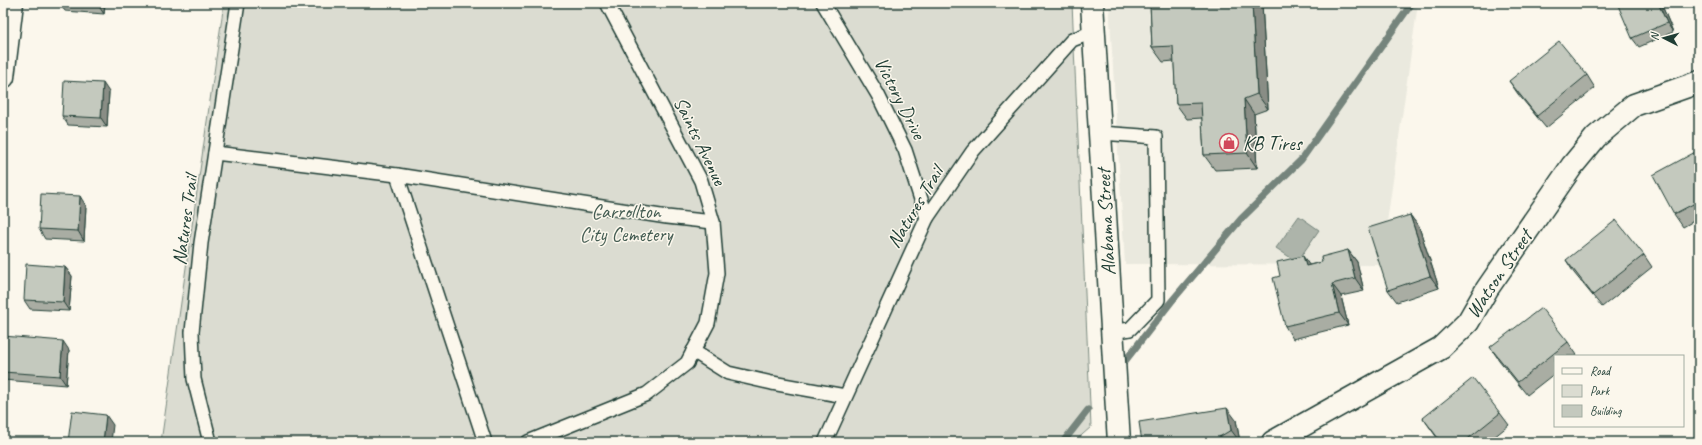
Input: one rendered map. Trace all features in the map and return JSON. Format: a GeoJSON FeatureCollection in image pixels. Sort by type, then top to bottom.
{"type":"FeatureCollection","features":[{"type":"Feature","properties":{"kind":"street"},"geometry":{"type":"LineString","coordinates":[[3,77],[12,3]]}},
{"type":"Feature","properties":{"kind":"street","name":"Alabama Street"},"geometry":{"type":"LineString","coordinates":[[1092,3],[1119,442]]}},
{"type":"Feature","properties":{"kind":"street","name":"Watson Street"},"geometry":{"type":"LineString","coordinates":[[1273,442],[1441,348],[1468,322],[1487,289],[1572,166],[1596,137],[1634,105],[1699,82]]}},
{"type":"Feature","properties":{"kind":"lane","name":"Natures Trail"},"geometry":{"type":"LineString","coordinates":[[210,442],[194,379],[192,332],[201,243],[238,3]]}},
{"type":"Feature","properties":{"kind":"lane","name":"Saints Avenue"},"geometry":{"type":"LineString","coordinates":[[528,442],[647,394],[687,363],[708,323],[717,273],[713,222],[701,181],[607,3]]}},
{"type":"Feature","properties":{"kind":"lane","name":"Victory Drive"},"geometry":{"type":"LineString","coordinates":[[823,3],[875,88],[906,150],[927,218]]}},
{"type":"Feature","properties":{"kind":"lane","name":"Natures Trail"},"geometry":{"type":"LineString","coordinates":[[824,442],[927,218],[973,152],[1072,40],[1094,32]]}},
{"type":"Feature","properties":{"kind":"lane"},"geometry":{"type":"LineString","coordinates":[[1101,133],[1156,137],[1158,300],[1130,329],[1112,332]]}},
{"type":"Feature","properties":{"kind":"lane"},"geometry":{"type":"LineString","coordinates":[[215,153],[397,175],[667,217],[713,222]]}},
{"type":"Feature","properties":{"kind":"lane"},"geometry":{"type":"LineString","coordinates":[[397,175],[485,442]]}},
{"type":"Feature","properties":{"kind":"lane"},"geometry":{"type":"LineString","coordinates":[[693,351],[728,373],[772,383],[845,396]]}},
{"type":"Feature","properties":{"kind":"shaded area"},"geometry":{"type":"Polygon","coordinates":[[[1109,3],[1418,3],[1381,265],[1125,264],[1109,3]]]}},
{"type":"Feature","properties":{"kind":"shaded area"},"geometry":{"type":"Polygon","coordinates":[[[1299,216],[1319,230],[1297,262],[1276,248],[1299,216]]]}},
{"type":"Feature","properties":{"kind":"green space","name":"Carrollton City Cemetery"},"geometry":{"type":"Polygon","coordinates":[[[224,3],[1072,3],[1091,427],[1074,442],[161,442],[224,3]]]}},
{"type":"Feature","properties":{"kind":"building"},"geometry":{"type":"Polygon","coordinates":[[[72,3],[98,3],[98,5],[72,3]]]}},
{"type":"Feature","properties":{"kind":"building"},"geometry":{"type":"Polygon","coordinates":[[[1150,3],[1252,3],[1257,94],[1244,99],[1247,153],[1204,155],[1201,103],[1176,104],[1173,46],[1152,47],[1150,3]]]}},
{"type":"Feature","properties":{"kind":"building"},"geometry":{"type":"Polygon","coordinates":[[[1617,3],[1658,3],[1667,23],[1632,38],[1617,3]]]}},
{"type":"Feature","properties":{"kind":"building"},"geometry":{"type":"Polygon","coordinates":[[[1559,41],[1587,75],[1537,116],[1509,81],[1559,41]]]}},
{"type":"Feature","properties":{"kind":"building"},"geometry":{"type":"Polygon","coordinates":[[[64,81],[103,83],[101,118],[62,116],[64,81]]]}},
{"type":"Feature","properties":{"kind":"building"},"geometry":{"type":"Polygon","coordinates":[[[1699,150],[1699,201],[1674,214],[1653,175],[1699,150]]]}},
{"type":"Feature","properties":{"kind":"building"},"geometry":{"type":"Polygon","coordinates":[[[41,194],[80,196],[78,231],[39,229],[41,194]]]}},
{"type":"Feature","properties":{"kind":"building"},"geometry":{"type":"Polygon","coordinates":[[[1410,215],[1430,276],[1388,290],[1368,228],[1410,215]]]}},
{"type":"Feature","properties":{"kind":"building"},"geometry":{"type":"Polygon","coordinates":[[[1616,220],[1644,255],[1593,295],[1566,260],[1616,220]]]}},
{"type":"Feature","properties":{"kind":"building"},"geometry":{"type":"Polygon","coordinates":[[[1348,250],[1355,278],[1332,284],[1339,313],[1285,326],[1273,278],[1280,276],[1277,262],[1303,256],[1306,266],[1322,262],[1321,257],[1348,250]]]}},
{"type":"Feature","properties":{"kind":"building"},"geometry":{"type":"Polygon","coordinates":[[[26,264],[65,267],[63,302],[24,300],[26,264]]]}},
{"type":"Feature","properties":{"kind":"building"},"geometry":{"type":"Polygon","coordinates":[[[1541,308],[1568,342],[1518,382],[1490,347],[1541,308]]]}},
{"type":"Feature","properties":{"kind":"building"},"geometry":{"type":"Polygon","coordinates":[[[3,336],[63,341],[60,376],[3,372],[3,336]]]}},
{"type":"Feature","properties":{"kind":"building"},"geometry":{"type":"Polygon","coordinates":[[[1473,378],[1500,413],[1464,442],[1441,442],[1423,418],[1473,378]]]}},
{"type":"Feature","properties":{"kind":"building"},"geometry":{"type":"Polygon","coordinates":[[[1227,408],[1231,430],[1211,442],[1142,442],[1139,422],[1227,408]]]}},
{"type":"Feature","properties":{"kind":"building"},"geometry":{"type":"Polygon","coordinates":[[[72,411],[106,415],[103,442],[68,442],[72,411]]]}},
{"type":"Feature","properties":{"kind":"waterway"},"geometry":{"type":"LineString","coordinates":[[1125,361],[1171,302],[1241,219],[1301,160],[1412,3]]}},
{"type":"Feature","properties":{"kind":"waterway"},"geometry":{"type":"LineString","coordinates":[[1063,442],[1088,410]]}},
{"type":"Feature","properties":{"kind":"place","name":"KB Tires"},"geometry":{"type":"Point","coordinates":[1229,143]}}]}
